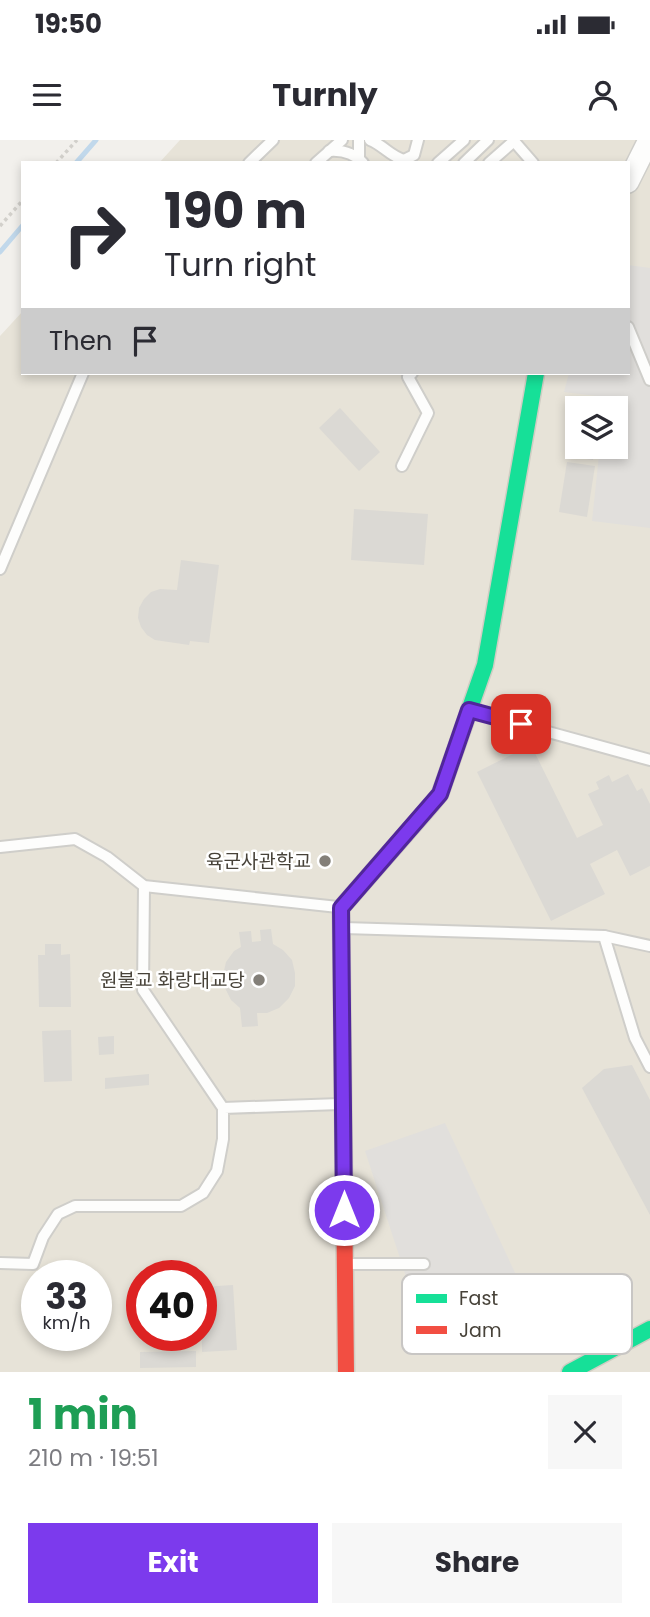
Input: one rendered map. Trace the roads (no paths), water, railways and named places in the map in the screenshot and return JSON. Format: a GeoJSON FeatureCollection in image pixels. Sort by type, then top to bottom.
{"type":"FeatureCollection","features":[{"type":"Feature","properties":{"kind":"street"},"geometry":{"type":"LineString","coordinates":[[630,179],[649,140]]}},
{"type":"Feature","properties":{"kind":"street"},"geometry":{"type":"LineString","coordinates":[[346,1372],[341,908],[440,794],[485,665],[536,375]]}},
{"type":"Feature","properties":{"kind":"street"},"geometry":{"type":"LineString","coordinates":[[632,1339],[650,1329]]}},
{"type":"Feature","properties":{"kind":"street"},"geometry":{"type":"LineString","coordinates":[[570,1372],[603,1354]]}},
{"type":"Feature","properties":{"kind":"lane"},"geometry":{"type":"LineString","coordinates":[[251,161],[273,140]]}},
{"type":"Feature","properties":{"kind":"lane"},"geometry":{"type":"LineString","coordinates":[[318,161],[342,140]]}},
{"type":"Feature","properties":{"kind":"lane"},"geometry":{"type":"LineString","coordinates":[[359,140],[361,161]]}},
{"type":"Feature","properties":{"kind":"lane"},"geometry":{"type":"LineString","coordinates":[[370,140],[390,155],[404,160],[414,155],[418,140]]}},
{"type":"Feature","properties":{"kind":"lane"},"geometry":{"type":"LineString","coordinates":[[466,161],[488,140]]}},
{"type":"Feature","properties":{"kind":"lane"},"geometry":{"type":"LineString","coordinates":[[491,161],[513,140],[531,161]]}},
{"type":"Feature","properties":{"kind":"lane"},"geometry":{"type":"LineString","coordinates":[[440,161],[457,142]]}},
{"type":"Feature","properties":{"kind":"lane"},"geometry":{"type":"LineString","coordinates":[[329,151],[340,150],[361,161]]}},
{"type":"Feature","properties":{"kind":"lane"},"geometry":{"type":"LineString","coordinates":[[630,332],[650,380]]}},
{"type":"Feature","properties":{"kind":"lane"},"geometry":{"type":"LineString","coordinates":[[0,569],[82,375]]}},
{"type":"Feature","properties":{"kind":"lane"},"geometry":{"type":"LineString","coordinates":[[402,466],[428,412],[408,377],[410,375]]}},
{"type":"Feature","properties":{"kind":"lane"},"geometry":{"type":"LineString","coordinates":[[469,710],[650,760]]}},
{"type":"Feature","properties":{"kind":"lane"},"geometry":{"type":"LineString","coordinates":[[0,847],[75,839],[107,857],[144,886],[341,908]]}},
{"type":"Feature","properties":{"kind":"lane"},"geometry":{"type":"LineString","coordinates":[[0,1263],[33,1264],[43,1237],[58,1214],[75,1206],[181,1206],[203,1193],[217,1171],[223,1139],[223,1108],[143,990],[144,886]]}},
{"type":"Feature","properties":{"kind":"lane"},"geometry":{"type":"LineString","coordinates":[[341,928],[604,936],[650,946]]}},
{"type":"Feature","properties":{"kind":"lane"},"geometry":{"type":"LineString","coordinates":[[604,936],[635,1038],[650,1067]]}},
{"type":"Feature","properties":{"kind":"lane"},"geometry":{"type":"LineString","coordinates":[[223,1108],[343,1104]]}},
{"type":"Feature","properties":{"kind":"lane"},"geometry":{"type":"LineString","coordinates":[[344,1264],[424,1264]]}},
{"type":"Feature","properties":{"kind":"waterway"},"geometry":{"type":"LineString","coordinates":[[78,161],[96,140]]}},
{"type":"Feature","properties":{"kind":"waterway"},"geometry":{"type":"LineString","coordinates":[[0,252],[21,227]]}},
{"type":"Feature","properties":{"kind":"place","name":"육군사관학교"},"geometry":{"type":"Point","coordinates":[325,861]}},
{"type":"Feature","properties":{"kind":"place","name":"원불교 화랑대교당"},"geometry":{"type":"Point","coordinates":[259,980]}}]}
